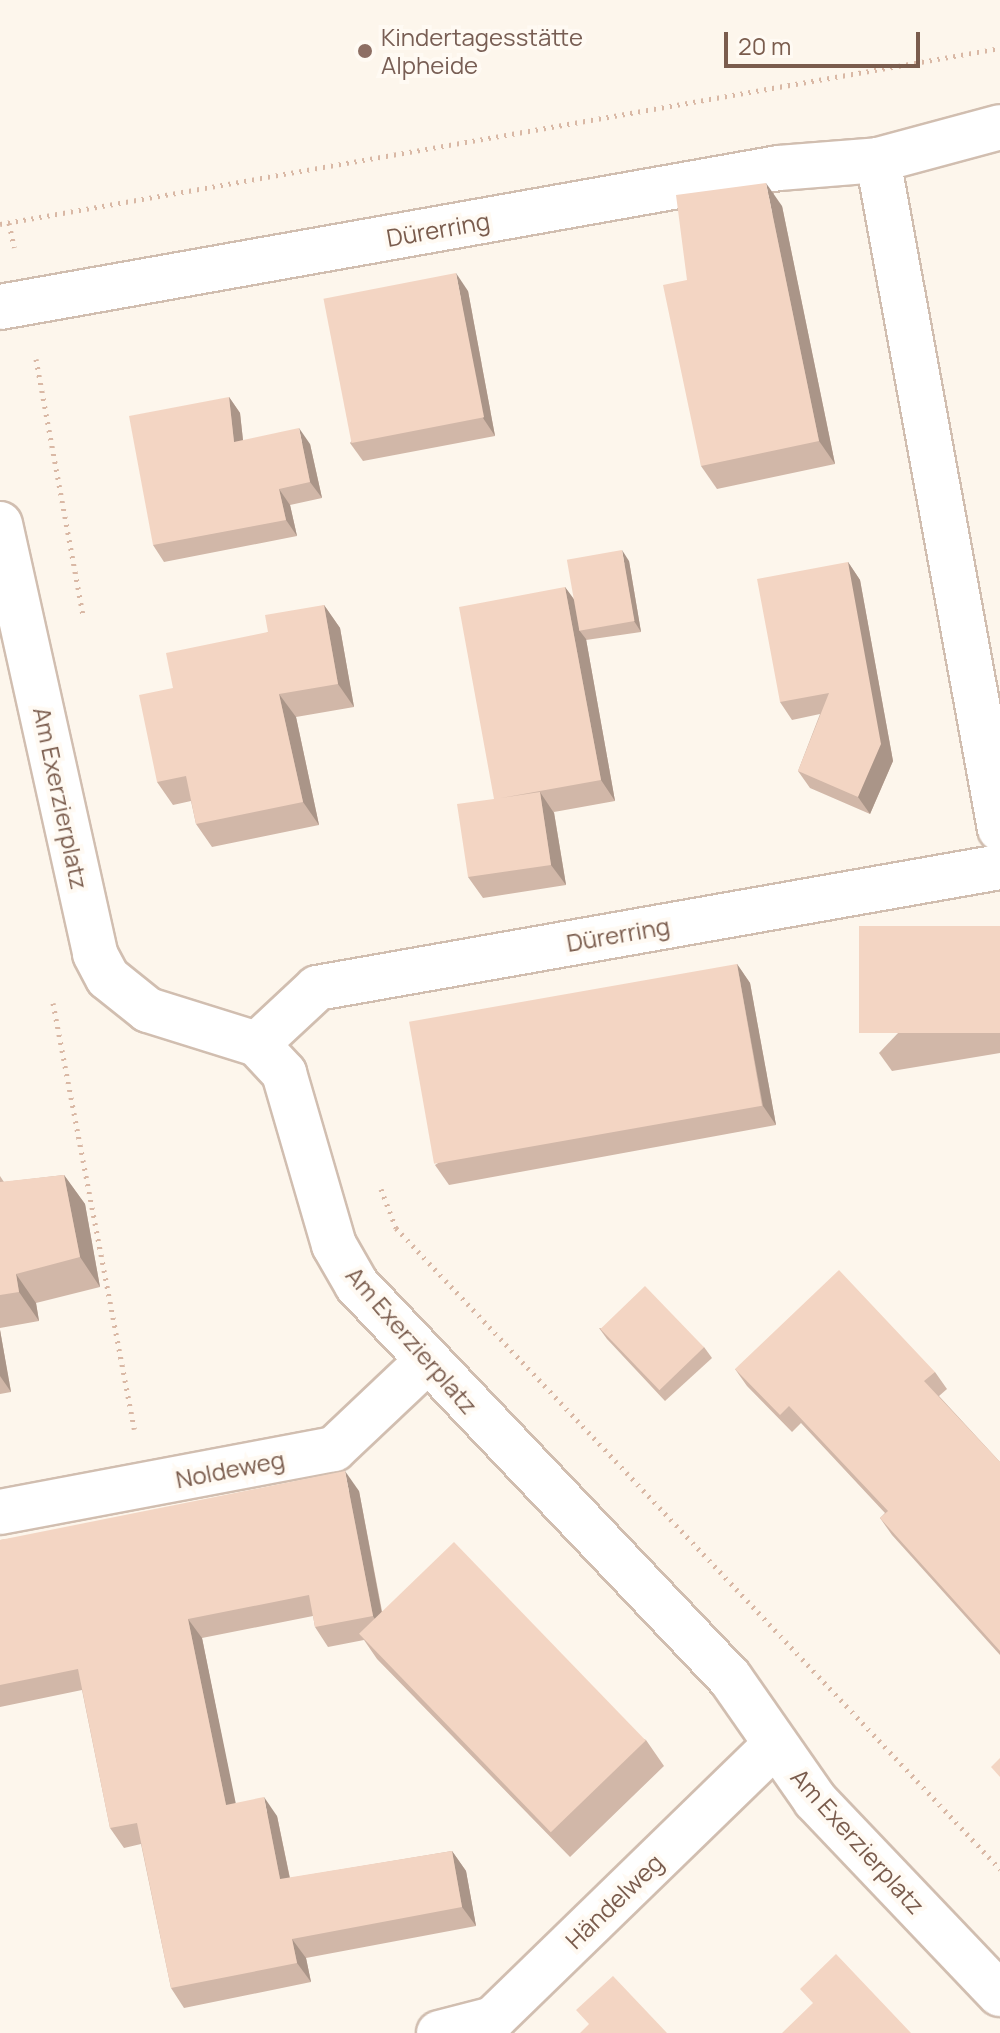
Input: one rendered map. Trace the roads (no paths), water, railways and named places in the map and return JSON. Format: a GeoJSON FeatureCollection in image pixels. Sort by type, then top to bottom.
{"type":"FeatureCollection","features":[{"type":"Feature","properties":{"kind":"street","name":"Dürerring"},"geometry":{"type":"LineString","coordinates":[[13,304],[779,168],[878,160],[1000,127]]}},
{"type":"Feature","properties":{"kind":"street"},"geometry":{"type":"LineString","coordinates":[[878,160],[1000,829]]}},
{"type":"Feature","properties":{"kind":"street","name":"Am Exerzierplatz"},"geometry":{"type":"LineString","coordinates":[[0,524],[95,954],[108,978],[148,1010],[257,1044],[284,1073],[300,1113],[334,1245],[357,1285],[730,1678],[774,1746],[815,1800],[1000,1994]]}},
{"type":"Feature","properties":{"kind":"street","name":"Dürerring"},"geometry":{"type":"LineString","coordinates":[[257,1044],[317,988],[1000,867]]}},
{"type":"Feature","properties":{"kind":"street","name":"Noldeweg"},"geometry":{"type":"LineString","coordinates":[[0,1512],[334,1449],[427,1361]]}},
{"type":"Feature","properties":{"kind":"street","name":"Händelweg"},"geometry":{"type":"LineString","coordinates":[[439,2033],[493,2019],[774,1746]]}},
{"type":"Feature","properties":{"kind":"place","name":"Kindertagesstätte Alpheide"},"geometry":{"type":"Point","coordinates":[365,51]}}]}
